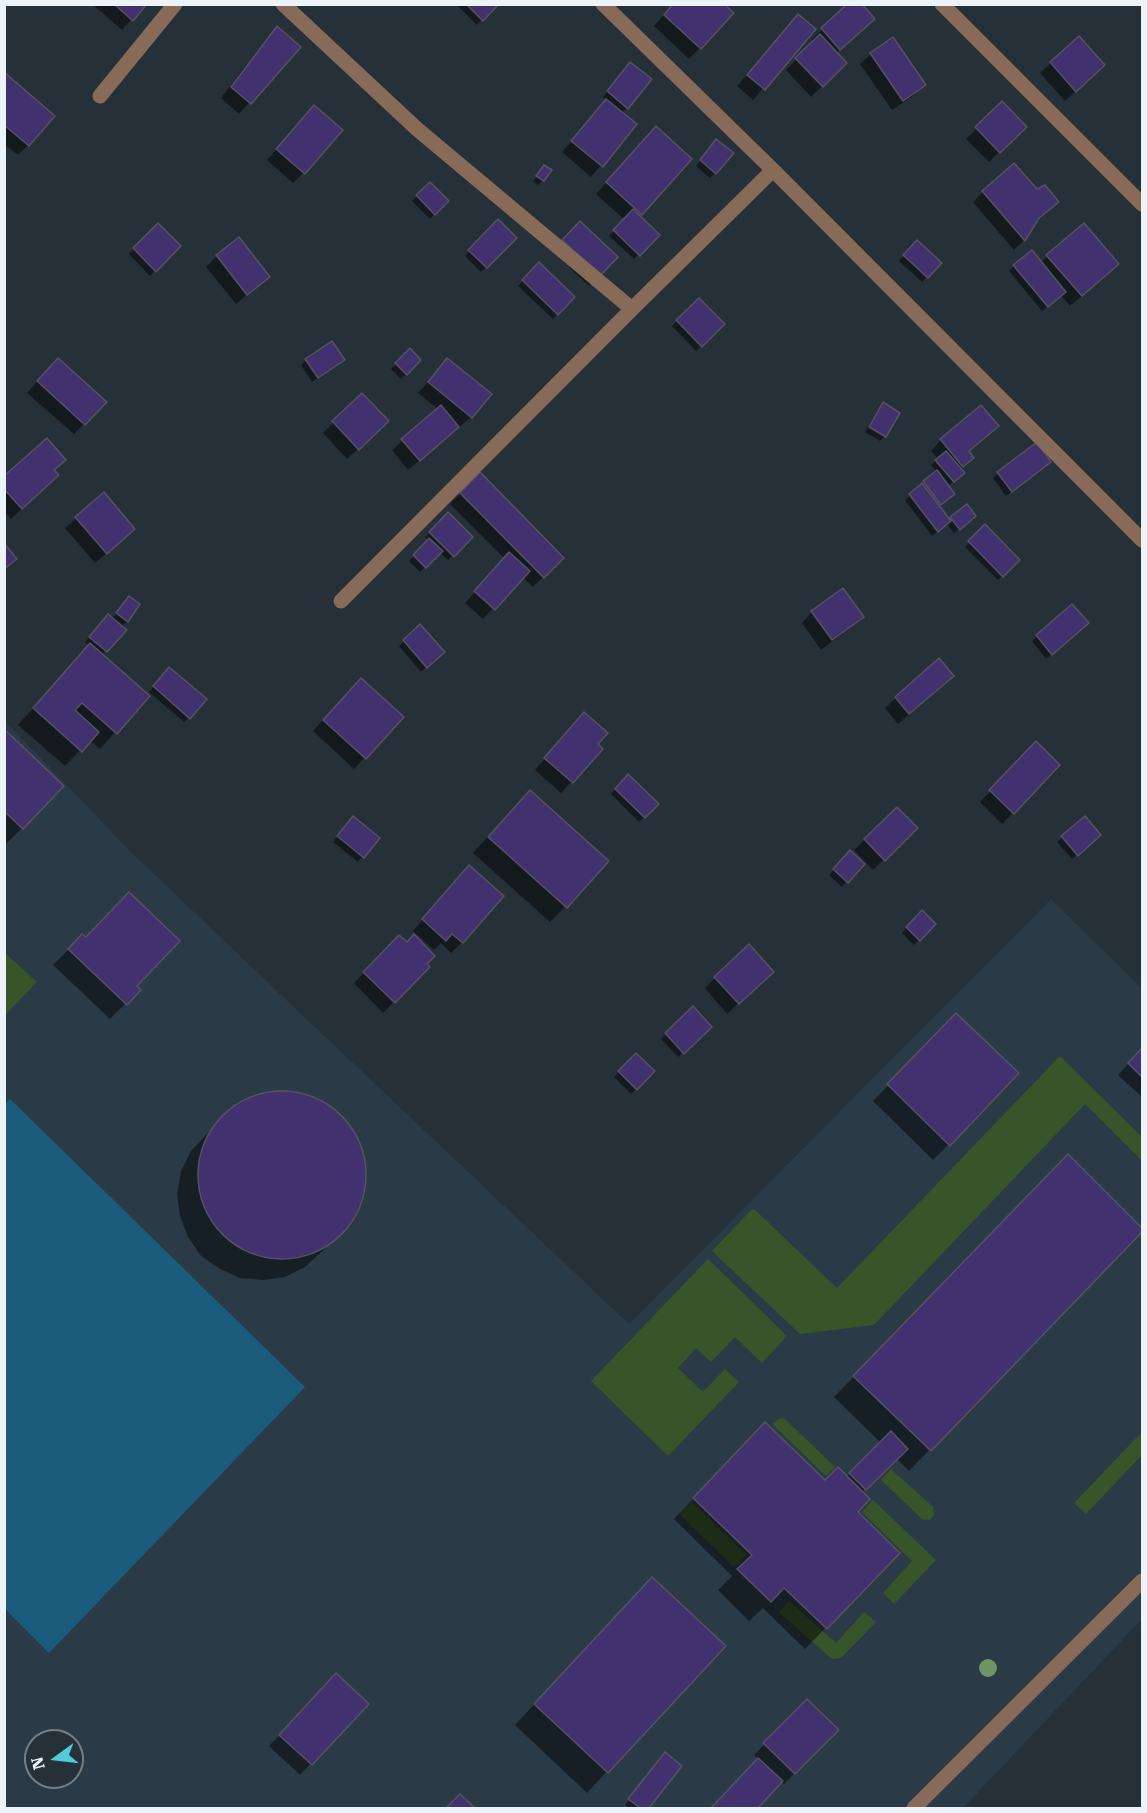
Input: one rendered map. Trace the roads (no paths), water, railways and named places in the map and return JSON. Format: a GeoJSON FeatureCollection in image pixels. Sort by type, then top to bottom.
{"type":"FeatureCollection","features":[{"type":"Feature","properties":{"kind":"street"},"geometry":{"type":"LineString","coordinates":[[100,96],[175,4]]}},
{"type":"Feature","properties":{"kind":"street"},"geometry":{"type":"LineString","coordinates":[[282,4],[417,129],[632,309]]}},
{"type":"Feature","properties":{"kind":"street"},"geometry":{"type":"LineString","coordinates":[[603,4],[773,170],[1143,540]]}},
{"type":"Feature","properties":{"kind":"street"},"geometry":{"type":"LineString","coordinates":[[942,4],[1143,204]]}},
{"type":"Feature","properties":{"kind":"street"},"geometry":{"type":"LineString","coordinates":[[342,601],[773,170]]}},
{"type":"Feature","properties":{"kind":"street"},"geometry":{"type":"LineString","coordinates":[[914,1809],[1143,1581]]}},
{"type":"Feature","properties":{"kind":"water"},"geometry":{"type":"Polygon","coordinates":[[[10,1099],[305,1387],[49,1653],[5,1609],[4,1105],[10,1099]]]}}]}
